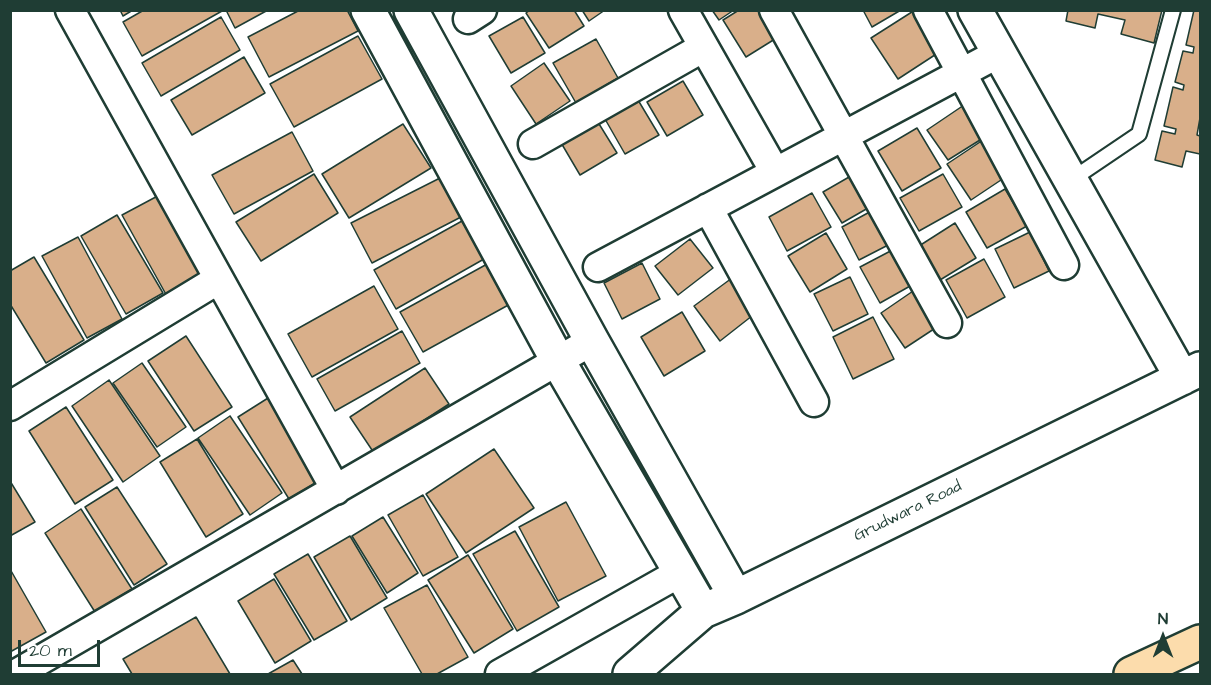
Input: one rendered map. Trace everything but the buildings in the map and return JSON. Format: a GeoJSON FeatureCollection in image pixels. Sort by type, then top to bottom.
{"type":"FeatureCollection","features":[{"type":"Feature","properties":{"kind":"highway"},"geometry":{"type":"LineString","coordinates":[[1131,675],[1200,642]]}},
{"type":"Feature","properties":{"kind":"street"},"geometry":{"type":"LineString","coordinates":[[70,10],[336,489]]}},
{"type":"Feature","properties":{"kind":"street"},"geometry":{"type":"LineString","coordinates":[[368,10],[558,361],[703,610]]}},
{"type":"Feature","properties":{"kind":"street"},"geometry":{"type":"LineString","coordinates":[[411,10],[592,341],[736,597]]}},
{"type":"Feature","properties":{"kind":"street"},"geometry":{"type":"LineString","coordinates":[[682,10],[775,172]]}},
{"type":"Feature","properties":{"kind":"street"},"geometry":{"type":"LineString","coordinates":[[774,10],[947,323]]}},
{"type":"Feature","properties":{"kind":"street"},"geometry":{"type":"LineString","coordinates":[[928,10],[1064,265]]}},
{"type":"Feature","properties":{"kind":"street"},"geometry":{"type":"LineString","coordinates":[[975,10],[1071,180],[1191,373]]}},
{"type":"Feature","properties":{"kind":"street"},"geometry":{"type":"LineString","coordinates":[[533,144],[704,47]]}},
{"type":"Feature","properties":{"kind":"street"},"geometry":{"type":"LineString","coordinates":[[598,267],[999,52]]}},
{"type":"Feature","properties":{"kind":"street"},"geometry":{"type":"LineString","coordinates":[[708,208],[814,402]]}},
{"type":"Feature","properties":{"kind":"street"},"geometry":{"type":"LineString","coordinates":[[10,406],[219,279]]}},
{"type":"Feature","properties":{"kind":"street"},"geometry":{"type":"LineString","coordinates":[[16,675],[592,341]]}},
{"type":"Feature","properties":{"kind":"street","name":"Grudwara Road"},"geometry":{"type":"LineString","coordinates":[[630,675],[703,610],[736,597],[1191,373]]}},
{"type":"Feature","properties":{"kind":"street"},"geometry":{"type":"LineString","coordinates":[[500,675],[681,573]]}},
{"type":"Feature","properties":{"kind":"lane"},"geometry":{"type":"LineString","coordinates":[[1071,180],[1139,134],[1173,10]]}}]}
